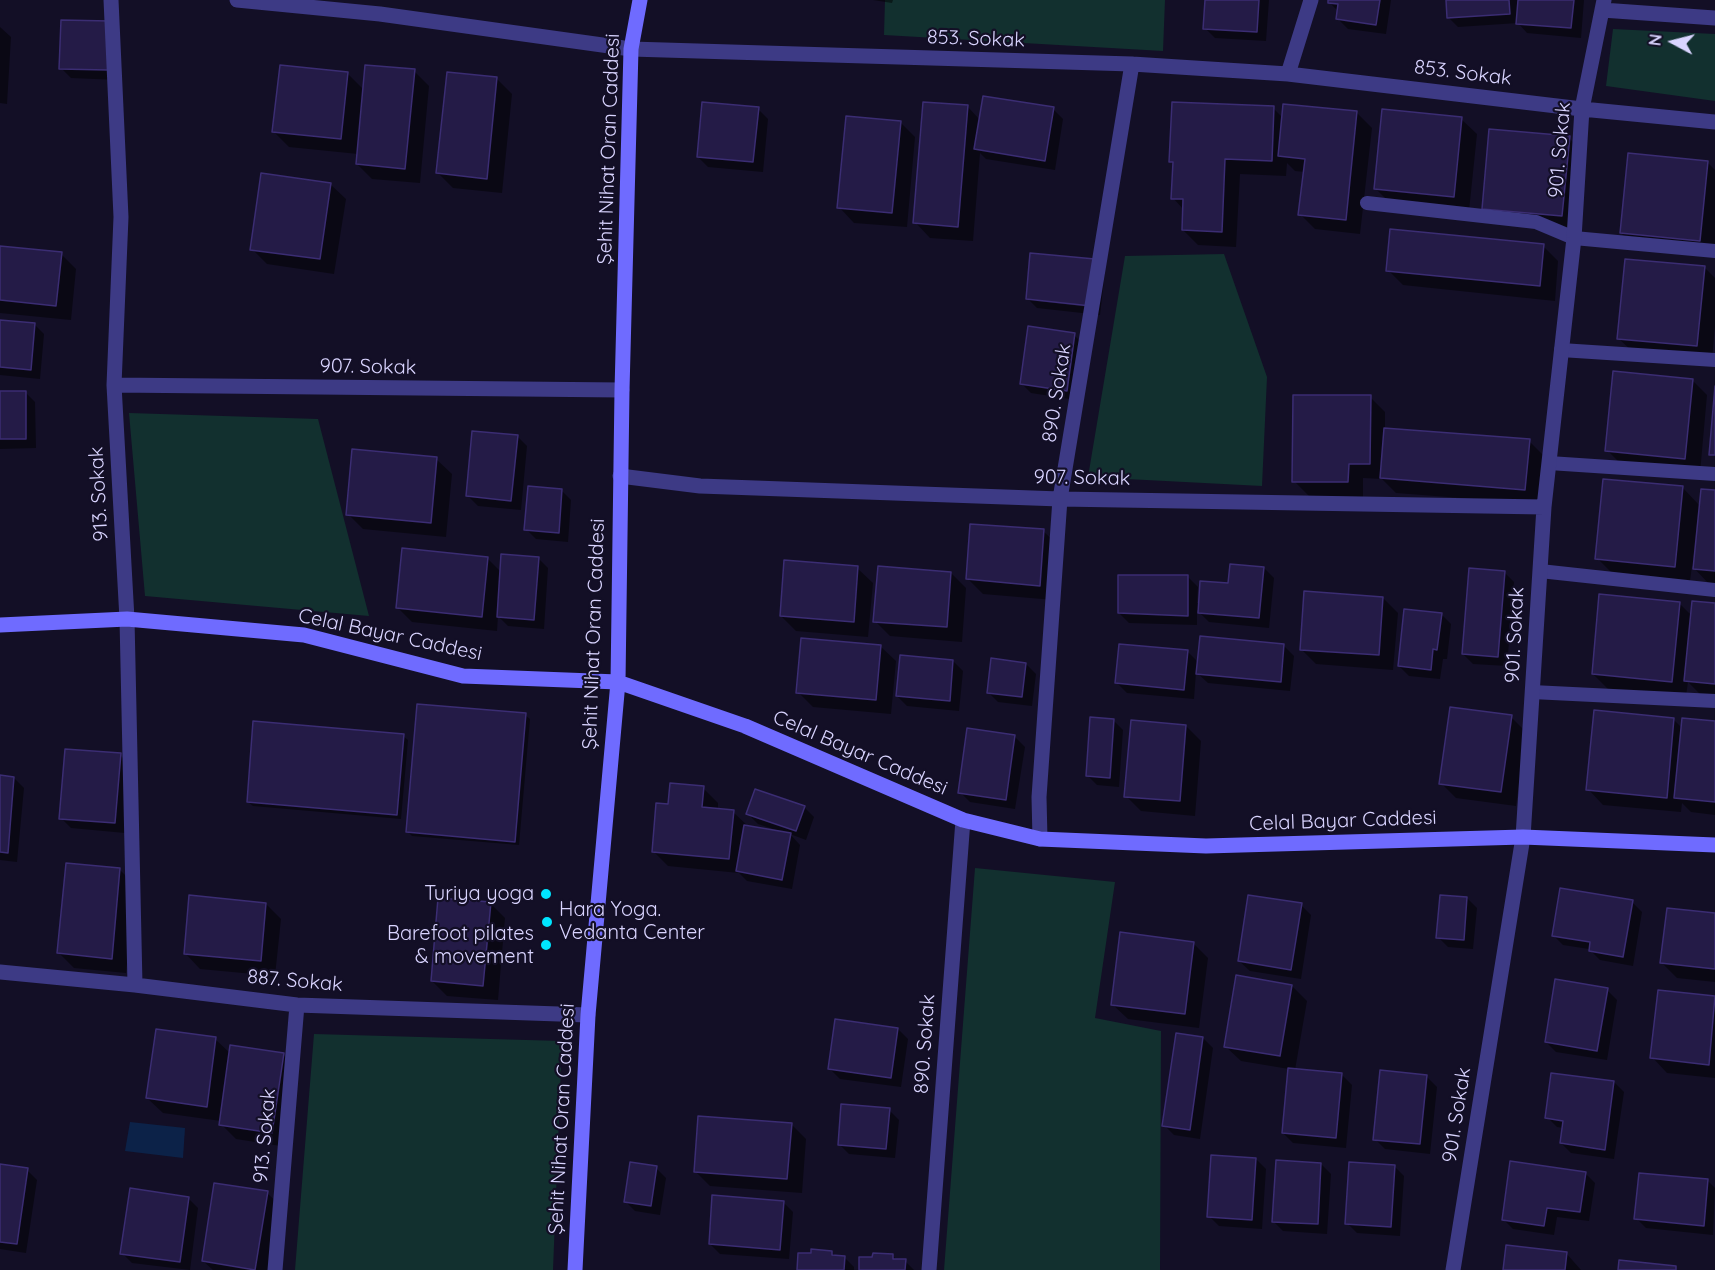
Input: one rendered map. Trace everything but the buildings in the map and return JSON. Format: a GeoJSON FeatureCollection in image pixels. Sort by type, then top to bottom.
{"type":"FeatureCollection","features":[{"type":"Feature","properties":{"kind":"street","name":"913. Sokak"},"geometry":{"type":"LineString","coordinates":[[111,0],[121,217],[114,385],[127,620],[135,985]]}},
{"type":"Feature","properties":{"kind":"street","name":"853. Sokak"},"geometry":{"type":"LineString","coordinates":[[237,0],[380,14],[631,49],[1132,64],[1288,74],[1582,109],[1715,122]]}},
{"type":"Feature","properties":{"kind":"street","name":"Şehit Nihat Oran Caddesi"},"geometry":{"type":"LineString","coordinates":[[575,1270],[588,1015],[618,682],[620,476],[631,49],[640,0]]}},
{"type":"Feature","properties":{"kind":"street"},"geometry":{"type":"LineString","coordinates":[[1288,74],[1311,0]]}},
{"type":"Feature","properties":{"kind":"street"},"geometry":{"type":"LineString","coordinates":[[1603,5],[1715,18]]}},
{"type":"Feature","properties":{"kind":"street","name":"901. Sokak"},"geometry":{"type":"LineString","coordinates":[[1453,1270],[1523,837],[1544,507],[1574,238],[1582,109],[1603,5]]}},
{"type":"Feature","properties":{"kind":"street","name":"890. Sokak"},"geometry":{"type":"LineString","coordinates":[[1040,839],[1039,797],[1060,500],[1132,64]]}},
{"type":"Feature","properties":{"kind":"street","name":"907. Sokak"},"geometry":{"type":"LineString","coordinates":[[114,385],[622,390]]}},
{"type":"Feature","properties":{"kind":"street","name":"907. Sokak"},"geometry":{"type":"LineString","coordinates":[[620,476],[700,486],[1060,500],[1544,507]]}},
{"type":"Feature","properties":{"kind":"street","name":"Celal Bayar Caddesi"},"geometry":{"type":"LineString","coordinates":[[0,625],[127,620],[304,635],[463,676],[618,682],[745,726],[963,820],[1040,839],[1206,846],[1523,837],[1715,845]]}},
{"type":"Feature","properties":{"kind":"street","name":"890. Sokak"},"geometry":{"type":"LineString","coordinates":[[929,1270],[963,820]]}},
{"type":"Feature","properties":{"kind":"street","name":"887. Sokak"},"geometry":{"type":"LineString","coordinates":[[0,972],[135,985],[297,1005],[588,1015]]}},
{"type":"Feature","properties":{"kind":"street","name":"913. Sokak"},"geometry":{"type":"LineString","coordinates":[[275,1270],[297,1005]]}},
{"type":"Feature","properties":{"kind":"lane"},"geometry":{"type":"LineString","coordinates":[[1367,203],[1536,222],[1574,238],[1715,251]]}},
{"type":"Feature","properties":{"kind":"lane"},"geometry":{"type":"LineString","coordinates":[[1561,350],[1715,360]]}},
{"type":"Feature","properties":{"kind":"lane"},"geometry":{"type":"LineString","coordinates":[[1549,463],[1715,474]]}},
{"type":"Feature","properties":{"kind":"lane"},"geometry":{"type":"LineString","coordinates":[[1540,571],[1715,590]]}},
{"type":"Feature","properties":{"kind":"lane"},"geometry":{"type":"LineString","coordinates":[[1532,692],[1715,701]]}},
{"type":"Feature","properties":{"kind":"green space"},"geometry":{"type":"Polygon","coordinates":[[[885,0],[1165,0],[1163,51],[884,35],[885,0]]]}},
{"type":"Feature","properties":{"kind":"green space"},"geometry":{"type":"Polygon","coordinates":[[[1613,29],[1715,34],[1715,101],[1606,86],[1613,29]]]}},
{"type":"Feature","properties":{"kind":"green space"},"geometry":{"type":"Polygon","coordinates":[[[1224,254],[1267,377],[1262,486],[1088,477],[1125,256],[1224,254]]]}},
{"type":"Feature","properties":{"kind":"green space"},"geometry":{"type":"Polygon","coordinates":[[[129,413],[318,419],[369,616],[145,596],[129,413]]]}},
{"type":"Feature","properties":{"kind":"green space"},"geometry":{"type":"Polygon","coordinates":[[[975,868],[1115,882],[1095,1018],[1161,1031],[1160,1270],[944,1270],[975,868]]]}},
{"type":"Feature","properties":{"kind":"green space"},"geometry":{"type":"Polygon","coordinates":[[[314,1034],[562,1041],[553,1270],[295,1270],[314,1034]]]}},
{"type":"Feature","properties":{"kind":"water"},"geometry":{"type":"Polygon","coordinates":[[[130,1122],[185,1128],[183,1158],[125,1151],[130,1122]]]}},
{"type":"Feature","properties":{"kind":"place","name":"Turiya yoga"},"geometry":{"type":"Point","coordinates":[546,894]}},
{"type":"Feature","properties":{"kind":"place","name":"Hara Yoga. Vedanta Center"},"geometry":{"type":"Point","coordinates":[547,922]}},
{"type":"Feature","properties":{"kind":"place","name":"Barefoot pilates & movement"},"geometry":{"type":"Point","coordinates":[546,945]}}]}
